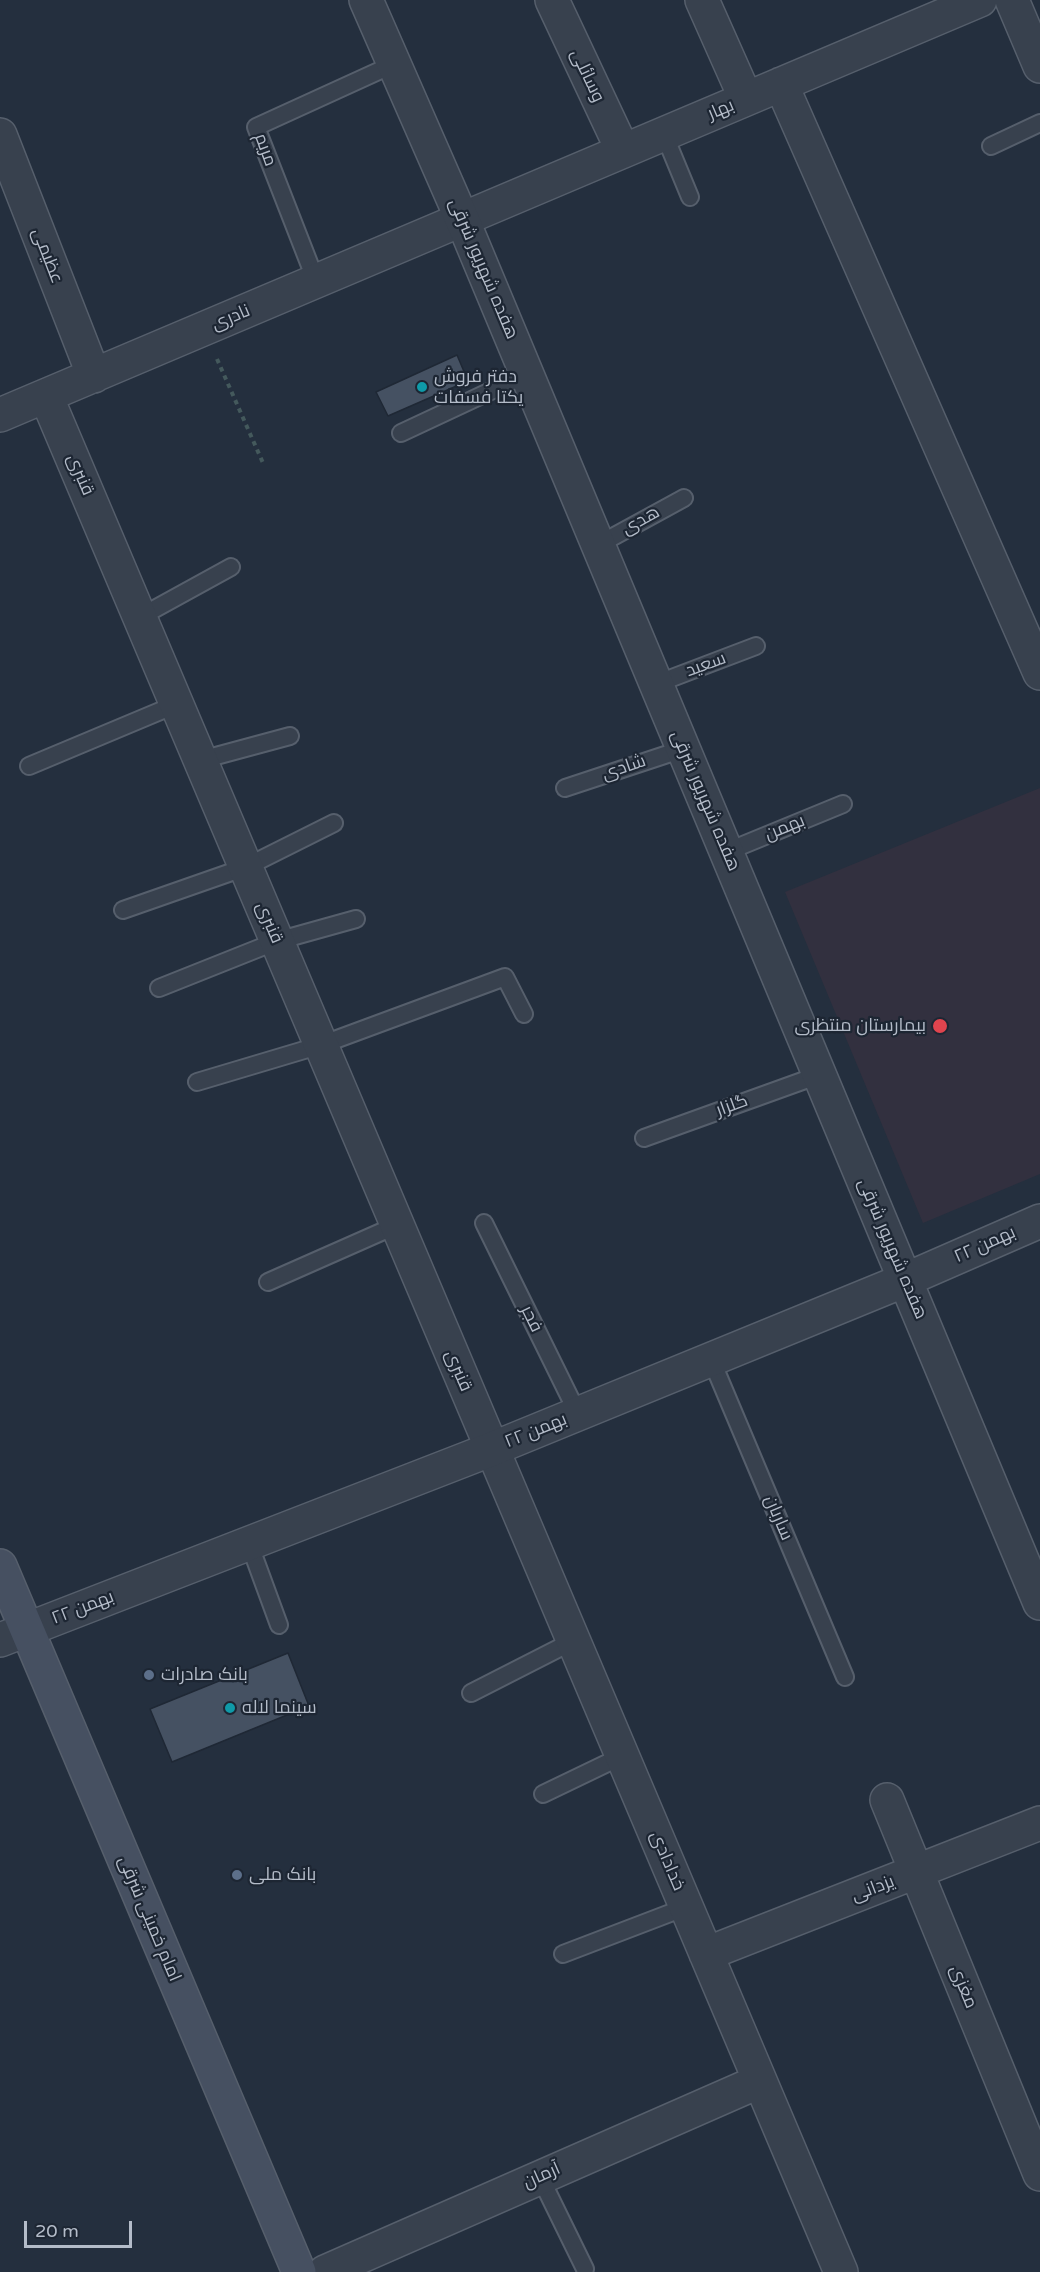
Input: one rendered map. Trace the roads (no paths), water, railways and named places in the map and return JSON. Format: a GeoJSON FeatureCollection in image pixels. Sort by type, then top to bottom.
{"type":"FeatureCollection","features":[{"type":"Feature","properties":{"kind":"main road","name":"امام خمینی شرقی"},"geometry":{"type":"LineString","coordinates":[[0,1566],[13,1635],[299,2272]]}},
{"type":"Feature","properties":{"kind":"street","name":"هفده شهریور شرقی"},"geometry":{"type":"LineString","coordinates":[[366,0],[462,219],[905,1280],[1037,1589]]}},
{"type":"Feature","properties":{"kind":"street","name":"وسائلی"},"geometry":{"type":"LineString","coordinates":[[552,0],[622,151]]}},
{"type":"Feature","properties":{"kind":"street"},"geometry":{"type":"LineString","coordinates":[[702,0],[746,99]]}},
{"type":"Feature","properties":{"kind":"street","name":"بهار"},"geometry":{"type":"LineString","coordinates":[[462,219],[980,0]]}},
{"type":"Feature","properties":{"kind":"street"},"geometry":{"type":"LineString","coordinates":[[1012,0],[1040,66]]}},
{"type":"Feature","properties":{"kind":"street"},"geometry":{"type":"LineString","coordinates":[[781,84],[1040,673]]}},
{"type":"Feature","properties":{"kind":"street","name":"عظیمی"},"geometry":{"type":"LineString","coordinates":[[0,135],[94,376]]}},
{"type":"Feature","properties":{"kind":"street","name":"نادری"},"geometry":{"type":"LineString","coordinates":[[0,416],[462,219]]}},
{"type":"Feature","properties":{"kind":"street","name":"قنبری"},"geometry":{"type":"LineString","coordinates":[[46,396],[492,1449]]}},
{"type":"Feature","properties":{"kind":"street","name":"۲۲ بهمن"},"geometry":{"type":"LineString","coordinates":[[13,1635],[492,1449],[905,1280],[1040,1221]]}},
{"type":"Feature","properties":{"kind":"street","name":"خدادادی"},"geometry":{"type":"LineString","coordinates":[[492,1449],[841,2272]]}},
{"type":"Feature","properties":{"kind":"street","name":"مغزی"},"geometry":{"type":"LineString","coordinates":[[887,1800],[1040,2174]]}},
{"type":"Feature","properties":{"kind":"street","name":"یزدانی"},"geometry":{"type":"LineString","coordinates":[[706,1953],[1040,1823]]}},
{"type":"Feature","properties":{"kind":"street","name":"آرمان"},"geometry":{"type":"LineString","coordinates":[[325,2272],[378,2261],[540,2177],[760,2081]]}},
{"type":"Feature","properties":{"kind":"lane","name":"مریم"},"geometry":{"type":"LineString","coordinates":[[316,281],[255,127],[394,64]]}},
{"type":"Feature","properties":{"kind":"lane"},"geometry":{"type":"LineString","coordinates":[[991,146],[1040,123]]}},
{"type":"Feature","properties":{"kind":"lane"},"geometry":{"type":"LineString","coordinates":[[664,134],[690,197]]}},
{"type":"Feature","properties":{"kind":"lane"},"geometry":{"type":"LineString","coordinates":[[401,433],[527,374]]}},
{"type":"Feature","properties":{"kind":"lane","name":"هدی"},"geometry":{"type":"LineString","coordinates":[[598,545],[684,498]]}},
{"type":"Feature","properties":{"kind":"lane"},"geometry":{"type":"LineString","coordinates":[[140,617],[231,567]]}},
{"type":"Feature","properties":{"kind":"lane","name":"سعید"},"geometry":{"type":"LineString","coordinates":[[656,684],[756,646]]}},
{"type":"Feature","properties":{"kind":"lane"},"geometry":{"type":"LineString","coordinates":[[29,766],[177,704]]}},
{"type":"Feature","properties":{"kind":"lane"},"geometry":{"type":"LineString","coordinates":[[201,760],[290,736]]}},
{"type":"Feature","properties":{"kind":"lane","name":"شادی"},"geometry":{"type":"LineString","coordinates":[[565,788],[683,749]]}},
{"type":"Feature","properties":{"kind":"lane","name":"بهمن"},"geometry":{"type":"LineString","coordinates":[[726,852],[843,804]]}},
{"type":"Feature","properties":{"kind":"lane"},"geometry":{"type":"LineString","coordinates":[[123,910],[246,867],[334,824]]}},
{"type":"Feature","properties":{"kind":"lane"},"geometry":{"type":"LineString","coordinates":[[159,988],[277,941],[356,919]]}},
{"type":"Feature","properties":{"kind":"lane"},"geometry":{"type":"LineString","coordinates":[[197,1082],[321,1045],[505,977],[524,1014]]}},
{"type":"Feature","properties":{"kind":"lane","name":"گلزار"},"geometry":{"type":"LineString","coordinates":[[644,1138],[819,1075]]}},
{"type":"Feature","properties":{"kind":"lane","name":"فجر"},"geometry":{"type":"LineString","coordinates":[[484,1223],[578,1414]]}},
{"type":"Feature","properties":{"kind":"lane"},"geometry":{"type":"LineString","coordinates":[[268,1282],[397,1225]]}},
{"type":"Feature","properties":{"kind":"lane","name":"ساربان"},"geometry":{"type":"LineString","coordinates":[[711,1359],[844,1677]]}},
{"type":"Feature","properties":{"kind":"lane"},"geometry":{"type":"LineString","coordinates":[[249,1543],[279,1625]]}},
{"type":"Feature","properties":{"kind":"lane"},"geometry":{"type":"LineString","coordinates":[[471,1693],[573,1641]]}},
{"type":"Feature","properties":{"kind":"lane"},"geometry":{"type":"LineString","coordinates":[[543,1794],[622,1756]]}},
{"type":"Feature","properties":{"kind":"lane"},"geometry":{"type":"LineString","coordinates":[[563,1954],[686,1906]]}},
{"type":"Feature","properties":{"kind":"lane"},"geometry":{"type":"LineString","coordinates":[[540,2177],[585,2269]]}},
{"type":"Feature","properties":{"kind":"place","name":"دفتر فروش یکتا فسفات"},"geometry":{"type":"Point","coordinates":[422,387]}},
{"type":"Feature","properties":{"kind":"place","name":"بیمارستان منتظری"},"geometry":{"type":"Point","coordinates":[940,1026]}},
{"type":"Feature","properties":{"kind":"place","name":"بانک صادرات"},"geometry":{"type":"Point","coordinates":[149,1675]}},
{"type":"Feature","properties":{"kind":"place","name":"سینما لاله"},"geometry":{"type":"Point","coordinates":[230,1708]}},
{"type":"Feature","properties":{"kind":"place","name":"بانک ملی"},"geometry":{"type":"Point","coordinates":[237,1875]}}]}
